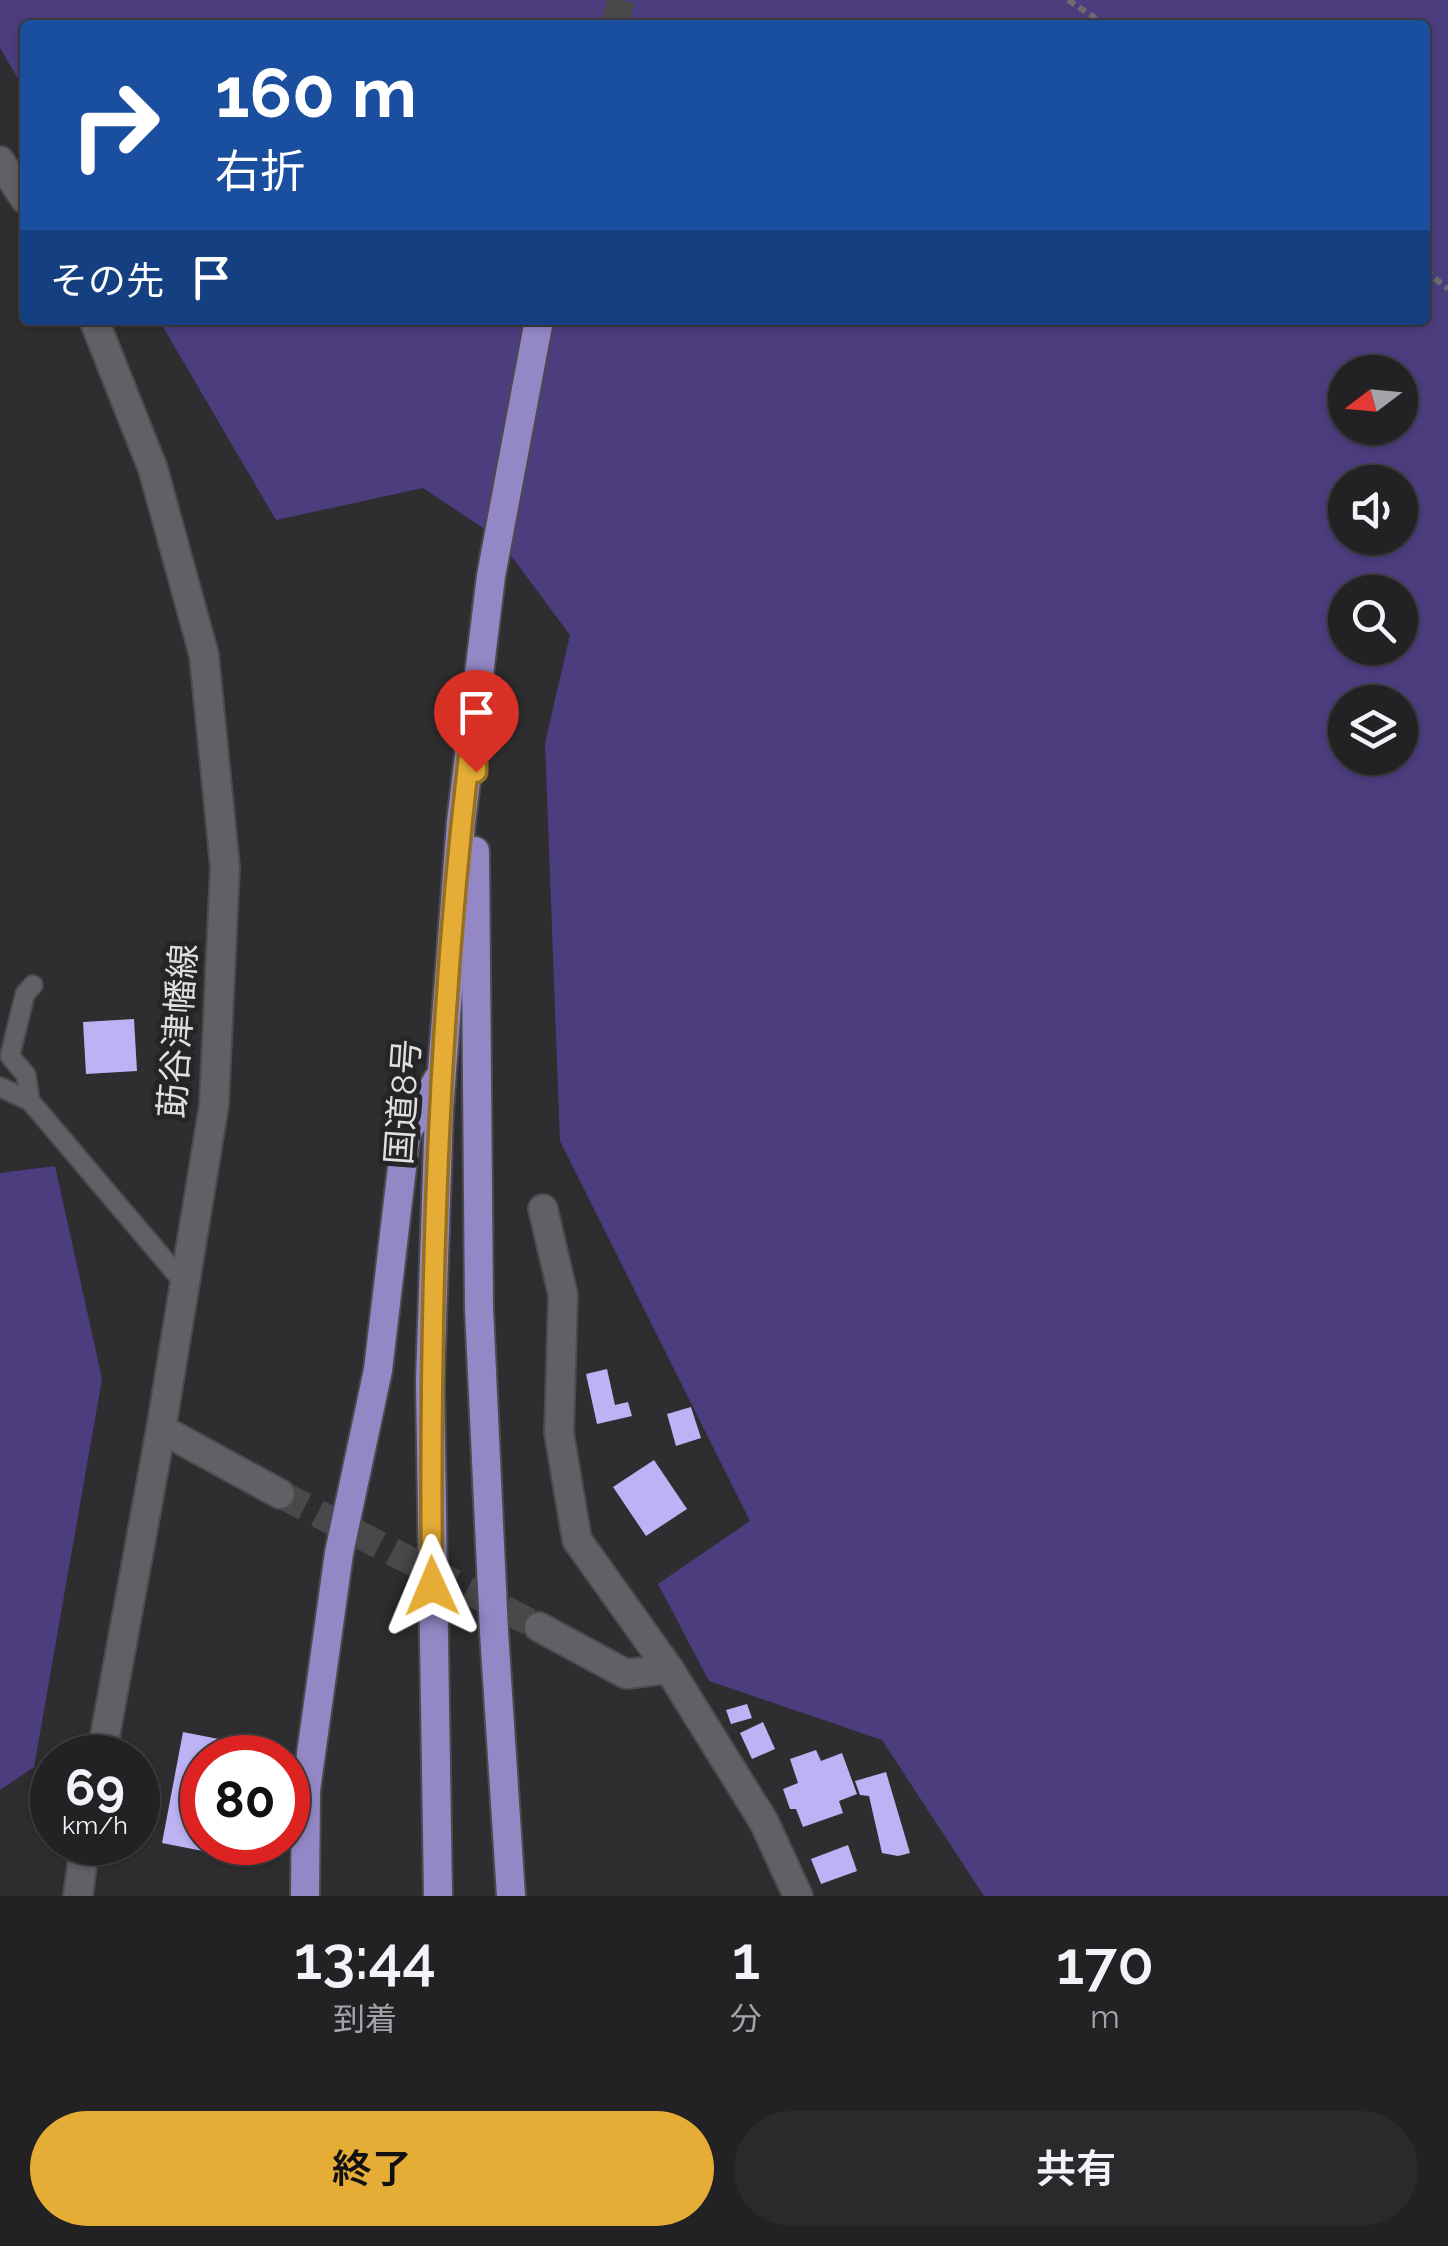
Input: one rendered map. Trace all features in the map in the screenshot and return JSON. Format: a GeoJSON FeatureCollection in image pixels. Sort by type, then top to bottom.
{"type":"FeatureCollection","features":[{"type":"Feature","properties":{"kind":"highway","name":"国道8号"},"geometry":{"type":"LineString","coordinates":[[438,1896],[430,1382],[442,1072],[461,822],[492,576],[539,325]]}},
{"type":"Feature","properties":{"kind":"highway"},"geometry":{"type":"LineString","coordinates":[[476,700],[479,1308],[510,1896]]}},
{"type":"Feature","properties":{"kind":"highway"},"geometry":{"type":"LineString","coordinates":[[305,1896],[306,1790],[339,1553],[378,1370],[406,1134],[442,1072]]}},
{"type":"Feature","properties":{"kind":"main road"},"geometry":{"type":"LineString","coordinates":[[0,162],[20,192]]}},
{"type":"Feature","properties":{"kind":"main road","name":"莇谷津幡線"},"geometry":{"type":"LineString","coordinates":[[96,325],[154,468],[204,654],[223,847],[214,1105],[105,1735]]}},
{"type":"Feature","properties":{"kind":"main road"},"geometry":{"type":"LineString","coordinates":[[543,1210],[564,1295],[558,1432],[577,1540],[669,1669],[764,1822],[798,1896]]}},
{"type":"Feature","properties":{"kind":"main road"},"geometry":{"type":"LineString","coordinates":[[161,1429],[280,1494]]}},
{"type":"Feature","properties":{"kind":"main road"},"geometry":{"type":"LineString","coordinates":[[539,1628],[626,1674],[669,1669]]}},
{"type":"Feature","properties":{"kind":"main road"},"geometry":{"type":"LineString","coordinates":[[78,1896],[82,1865]]}},
{"type":"Feature","properties":{"kind":"lane"},"geometry":{"type":"LineString","coordinates":[[30,1102],[26,1075],[10,1056],[25,994],[33,985]]}},
{"type":"Feature","properties":{"kind":"lane"},"geometry":{"type":"LineString","coordinates":[[0,1087],[30,1102],[184,1284]]}},
{"type":"Feature","properties":{"kind":"path"},"geometry":{"type":"LineString","coordinates":[[1068,0],[1098,20]]}},
{"type":"Feature","properties":{"kind":"shaded area"},"geometry":{"type":"Polygon","coordinates":[[[0,0],[1448,0],[1448,1896],[984,1896],[882,1740],[709,1681],[658,1584],[750,1521],[560,1141],[545,743],[570,635],[498,538],[423,488],[276,520],[162,325],[1430,325],[1430,20],[20,20],[20,82],[0,48],[0,0]]]}},
{"type":"Feature","properties":{"kind":"shaded area"},"geometry":{"type":"Polygon","coordinates":[[[55,1166],[102,1379],[40,1735],[30,1735],[30,1770],[0,1790],[0,1173],[55,1166]]]}},
{"type":"Feature","properties":{"kind":"building"},"geometry":{"type":"Polygon","coordinates":[[[134,1019],[137,1071],[86,1074],[83,1022],[134,1019]]]}},
{"type":"Feature","properties":{"kind":"building"},"geometry":{"type":"Polygon","coordinates":[[[607,1369],[615,1405],[628,1402],[632,1416],[597,1424],[586,1374],[607,1369]]]}},
{"type":"Feature","properties":{"kind":"building"},"geometry":{"type":"Polygon","coordinates":[[[691,1407],[701,1438],[676,1446],[667,1414],[691,1407]]]}},
{"type":"Feature","properties":{"kind":"building"},"geometry":{"type":"Polygon","coordinates":[[[654,1460],[687,1509],[646,1536],[613,1487],[654,1460]]]}},
{"type":"Feature","properties":{"kind":"building"},"geometry":{"type":"Polygon","coordinates":[[[747,1704],[752,1718],[731,1724],[726,1710],[747,1704]]]}},
{"type":"Feature","properties":{"kind":"building"},"geometry":{"type":"Polygon","coordinates":[[[763,1722],[775,1749],[752,1759],[740,1733],[763,1722]]]}},
{"type":"Feature","properties":{"kind":"building"},"geometry":{"type":"Polygon","coordinates":[[[180,1748],[180,1847],[162,1843],[180,1748]]]}},
{"type":"Feature","properties":{"kind":"building"},"geometry":{"type":"Polygon","coordinates":[[[816,1750],[821,1761],[842,1753],[857,1794],[839,1801],[843,1813],[803,1827],[796,1809],[790,1809],[783,1789],[798,1783],[790,1759],[816,1750]]]}},
{"type":"Feature","properties":{"kind":"building"},"geometry":{"type":"Polygon","coordinates":[[[886,1772],[910,1853],[898,1856],[882,1853],[869,1796],[860,1795],[855,1781],[886,1772]]]}},
{"type":"Feature","properties":{"kind":"building"},"geometry":{"type":"Polygon","coordinates":[[[848,1845],[857,1871],[821,1884],[811,1859],[848,1845]]]}},
{"type":"Feature","properties":{"kind":"tunnel"},"geometry":{"type":"LineString","coordinates":[[616,20],[621,0]]}},
{"type":"Feature","properties":{"kind":"tunnel"},"geometry":{"type":"LineString","coordinates":[[280,1494],[539,1627]]}},
{"type":"Feature","properties":{"kind":"route"},"geometry":{"type":"LineString","coordinates":[[432,1586],[432,1262],[439,1110],[461,822],[476,700],[476,772]]}}]}
